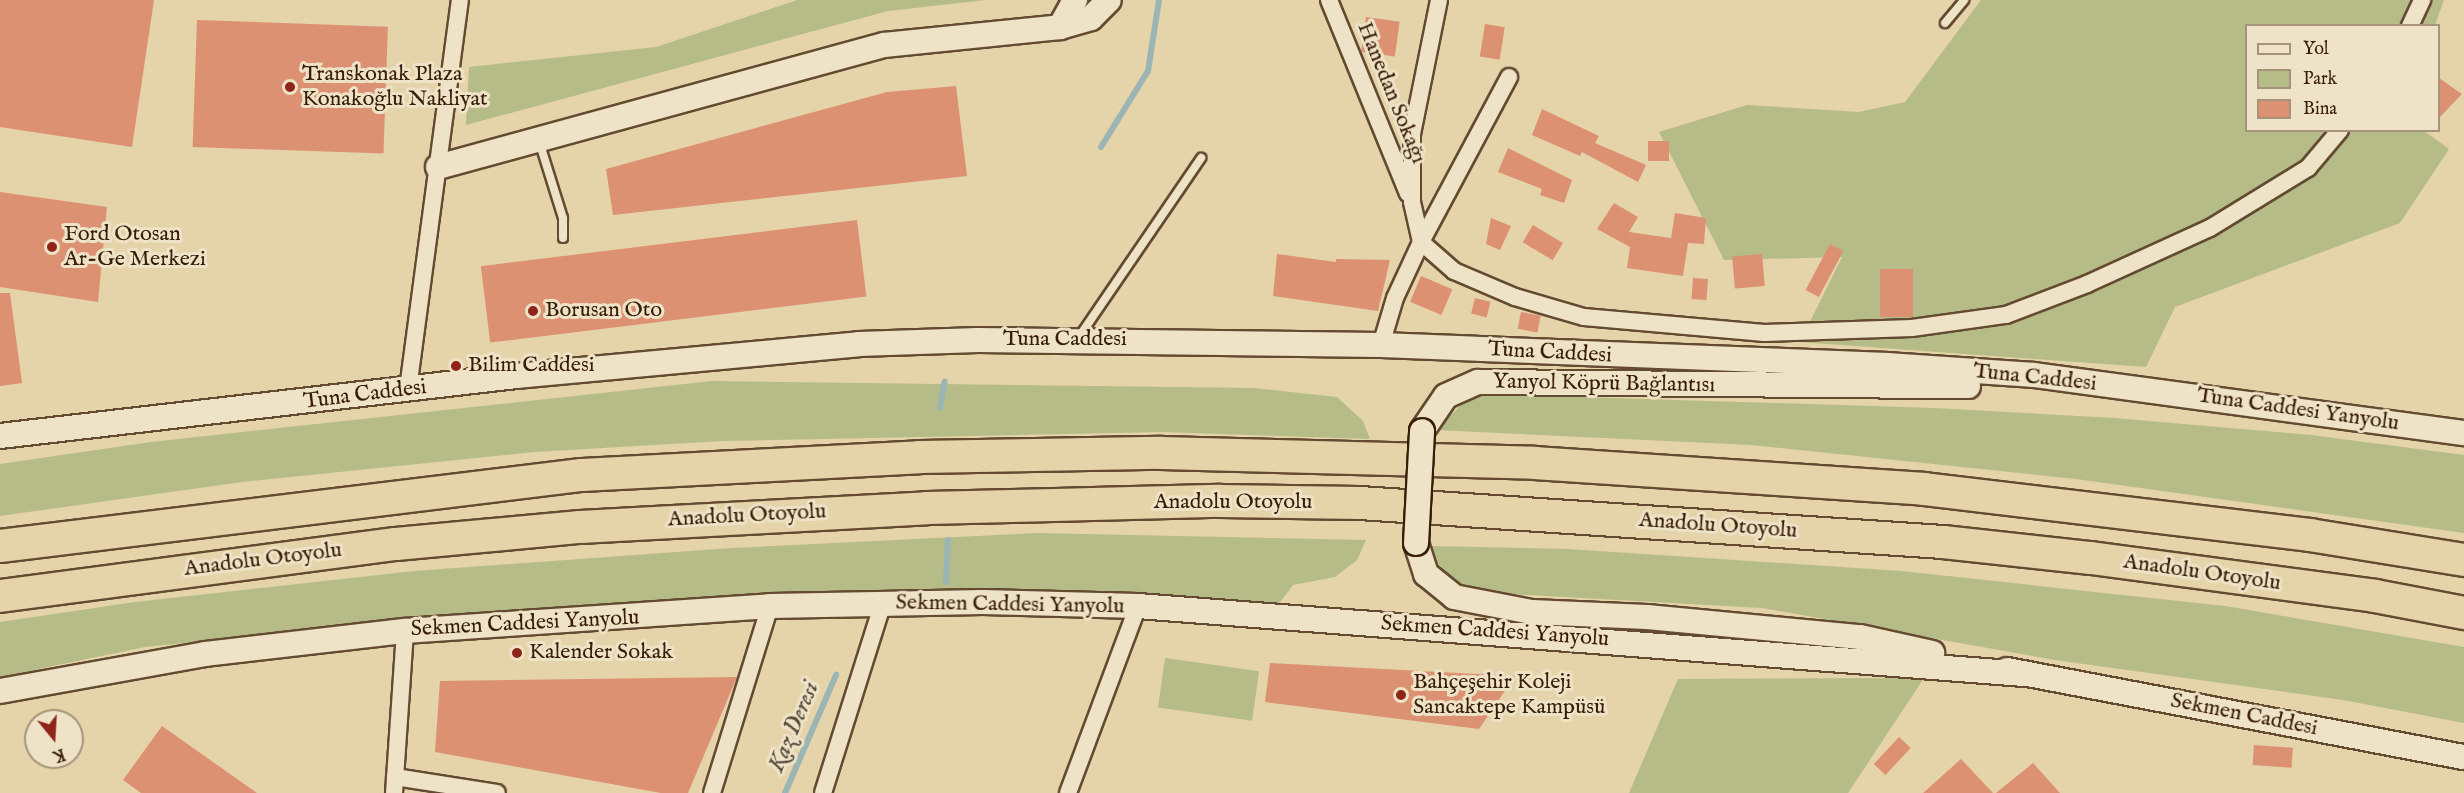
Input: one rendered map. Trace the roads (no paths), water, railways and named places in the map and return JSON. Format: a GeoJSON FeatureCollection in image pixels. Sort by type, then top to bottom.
{"type":"FeatureCollection","features":[{"type":"Feature","properties":{"kind":"highway"},"geometry":{"type":"LineString","coordinates":[[0,546],[582,475],[920,457],[1161,453],[1535,463],[1924,489],[2310,535],[2464,560]]}},
{"type":"Feature","properties":{"kind":"highway","name":"Anadolu Otoyolu"},"geometry":{"type":"LineString","coordinates":[[0,596],[384,546],[580,527],[891,509],[1220,501],[1360,503],[1943,542],[2247,579],[2464,613]]}},
{"type":"Feature","properties":{"kind":"main road"},"geometry":{"type":"LineString","coordinates":[[1060,27],[1075,0]]}},
{"type":"Feature","properties":{"kind":"main road"},"geometry":{"type":"LineString","coordinates":[[438,166],[884,45],[1060,27],[1091,18],[1109,0]]}},
{"type":"Feature","properties":{"kind":"main road","name":"Tuna Caddesi"},"geometry":{"type":"LineString","coordinates":[[0,436],[408,389],[859,344],[1077,340],[1381,345],[1888,365],[2034,375],[2132,388]]}},
{"type":"Feature","properties":{"kind":"main road","name":"Yanyol Köprü Bağlantısı"},"geometry":{"type":"LineString","coordinates":[[2023,674],[1860,637],[1647,617],[1532,612],[1454,597],[1426,574],[1416,543],[1422,431],[1446,396],[1478,382],[2132,388]]}},
{"type":"Feature","properties":{"kind":"main road","name":"Tuna Caddesi Yanyolu"},"geometry":{"type":"LineString","coordinates":[[2132,388],[2464,433]]}},
{"type":"Feature","properties":{"kind":"main road","name":"Sekmen Caddesi Yanyolu"},"geometry":{"type":"LineString","coordinates":[[0,691],[205,654],[405,631],[770,606],[883,603],[1138,606],[2023,674]]}},
{"type":"Feature","properties":{"kind":"main road","name":"Sekmen Caddesi"},"geometry":{"type":"LineString","coordinates":[[2023,674],[2464,757]]}},
{"type":"Feature","properties":{"kind":"street"},"geometry":{"type":"LineString","coordinates":[[408,389],[460,0]]}},
{"type":"Feature","properties":{"kind":"street","name":"Hanedan Sokağı"},"geometry":{"type":"LineString","coordinates":[[1329,0],[1412,202]]}},
{"type":"Feature","properties":{"kind":"street"},"geometry":{"type":"LineString","coordinates":[[1439,0],[1412,134],[1412,202],[1421,242],[1454,271],[1515,297],[1584,317],[1764,333],[1912,328],[2006,315],[2087,284],[2210,228],[2308,168],[2338,132]]}},
{"type":"Feature","properties":{"kind":"street"},"geometry":{"type":"LineString","coordinates":[[2411,24],[2422,0]]}},
{"type":"Feature","properties":{"kind":"street"},"geometry":{"type":"LineString","coordinates":[[1381,345],[1395,298],[1421,242],[1509,77]]}},
{"type":"Feature","properties":{"kind":"street"},"geometry":{"type":"LineString","coordinates":[[823,793],[883,603]]}},
{"type":"Feature","properties":{"kind":"street"},"geometry":{"type":"LineString","coordinates":[[712,793],[770,606]]}},
{"type":"Feature","properties":{"kind":"street"},"geometry":{"type":"LineString","coordinates":[[1068,793],[1138,606]]}},
{"type":"Feature","properties":{"kind":"street"},"geometry":{"type":"LineString","coordinates":[[405,631],[395,785],[497,793]]}},
{"type":"Feature","properties":{"kind":"lane"},"geometry":{"type":"LineString","coordinates":[[1945,22],[1964,0]]}},
{"type":"Feature","properties":{"kind":"lane"},"geometry":{"type":"LineString","coordinates":[[538,138],[563,218],[563,238]]}},
{"type":"Feature","properties":{"kind":"lane"},"geometry":{"type":"LineString","coordinates":[[1077,340],[1201,158]]}},
{"type":"Feature","properties":{"kind":"waterway","name":"Kaz Deresi"},"geometry":{"type":"LineString","coordinates":[[1101,147],[1148,71],[1159,0]]}},
{"type":"Feature","properties":{"kind":"waterway","name":"Kaz Deresi"},"geometry":{"type":"LineString","coordinates":[[940,408],[945,381]]}},
{"type":"Feature","properties":{"kind":"waterway","name":"Kaz Deresi"},"geometry":{"type":"LineString","coordinates":[[946,582],[948,540]]}},
{"type":"Feature","properties":{"kind":"waterway","name":"Kaz Deresi"},"geometry":{"type":"LineString","coordinates":[[785,793],[836,675]]}},
{"type":"Feature","properties":{"kind":"place","name":"Transkonak Plaza Konakoğlu Nakliyat"},"geometry":{"type":"Point","coordinates":[290,87]}},
{"type":"Feature","properties":{"kind":"place","name":"Ford Otosan Ar-Ge Merkezi"},"geometry":{"type":"Point","coordinates":[52,247]}},
{"type":"Feature","properties":{"kind":"place","name":"Borusan Oto"},"geometry":{"type":"Point","coordinates":[533,311]}},
{"type":"Feature","properties":{"kind":"place","name":"Bilim Caddesi"},"geometry":{"type":"Point","coordinates":[456,366]}},
{"type":"Feature","properties":{"kind":"place","name":"Kalender Sokak"},"geometry":{"type":"Point","coordinates":[517,653]}},
{"type":"Feature","properties":{"kind":"place","name":"Bahçeşehir Koleji Sancaktepe Kampüsü"},"geometry":{"type":"Point","coordinates":[1401,695]}}]}
